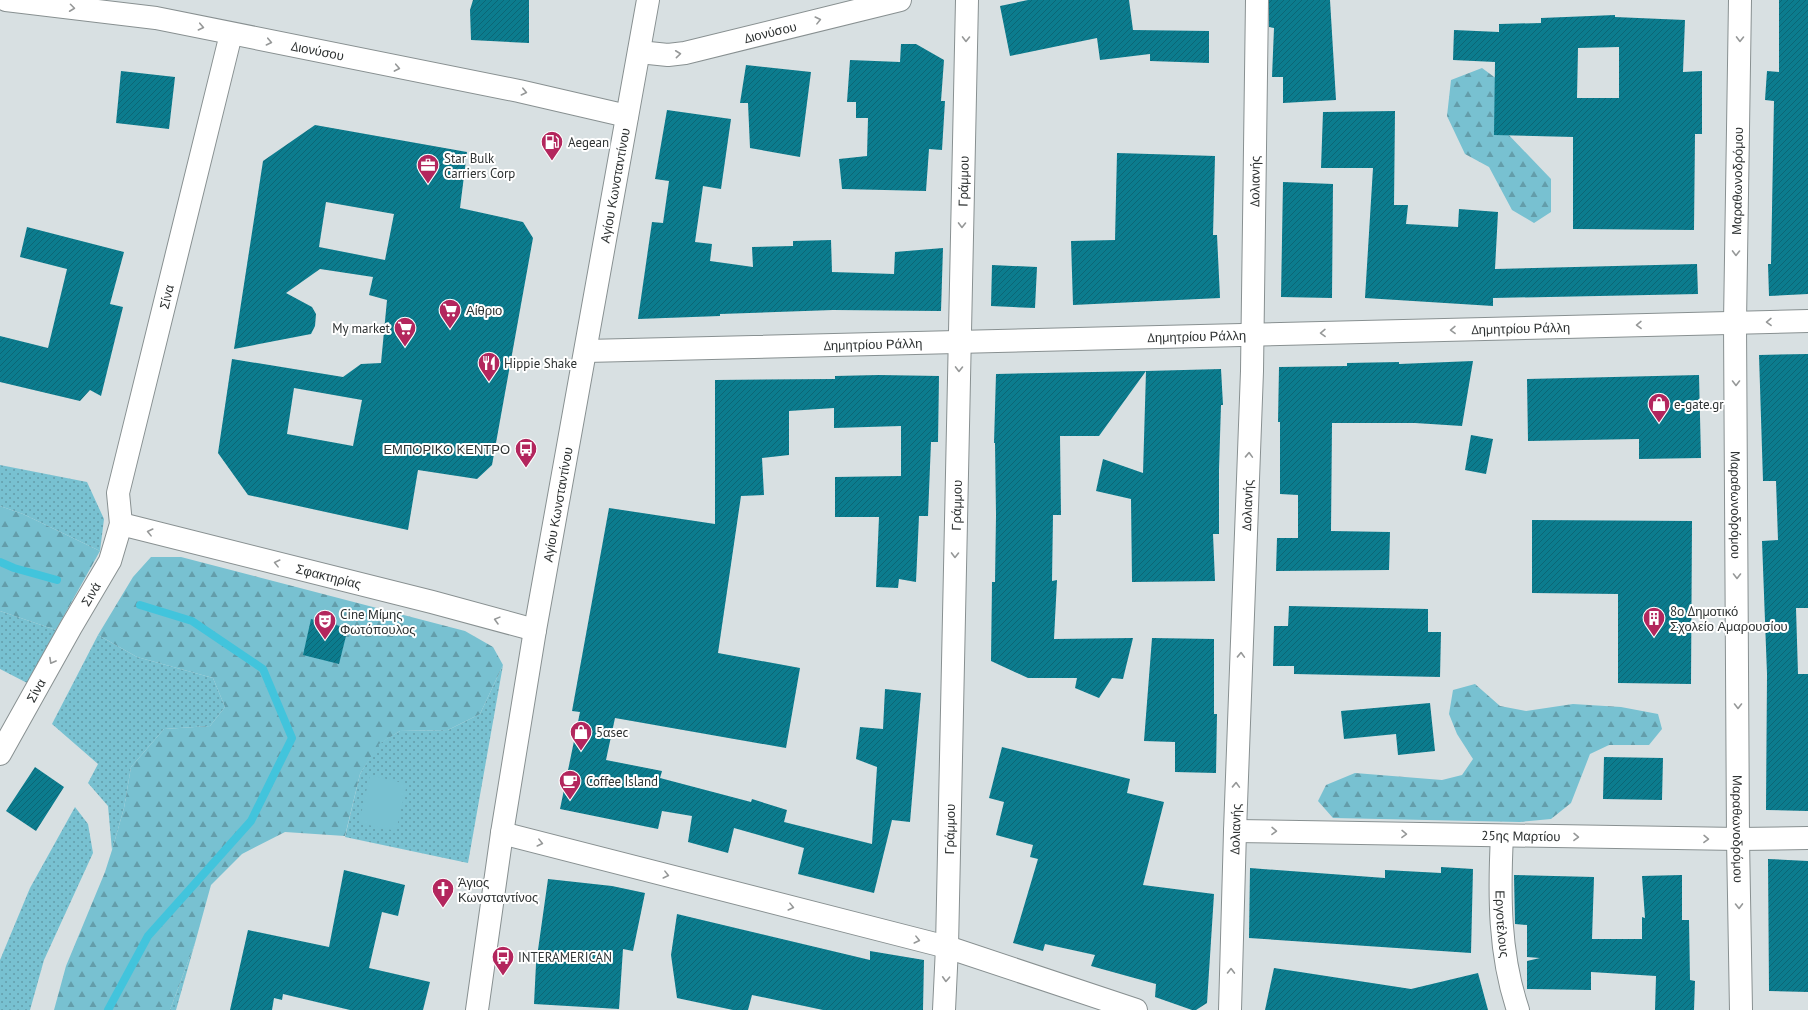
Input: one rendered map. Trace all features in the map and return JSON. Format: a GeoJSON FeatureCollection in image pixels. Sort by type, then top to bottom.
{"type":"FeatureCollection","features":[{"type":"Feature","properties":{"kind":"street","name":"Διονύσου"},"geometry":{"type":"LineString","coordinates":[[6,0],[157,9],[231,34],[519,91],[627,116]]}},
{"type":"Feature","properties":{"kind":"street","name":"Αγίου Κωνσταντίνου"},"geometry":{"type":"LineString","coordinates":[[477,1010],[502,833],[535,630],[648,0]]}},
{"type":"Feature","properties":{"kind":"street","name":"Διονύσου"},"geometry":{"type":"LineString","coordinates":[[639,52],[668,55],[685,53],[900,0]]}},
{"type":"Feature","properties":{"kind":"street","name":"Γράμμου"},"geometry":{"type":"LineString","coordinates":[[944,1010],[948,947],[967,0]]}},
{"type":"Feature","properties":{"kind":"street","name":"Δολιανής"},"geometry":{"type":"LineString","coordinates":[[1230,1010],[1252,335],[1257,0]]}},
{"type":"Feature","properties":{"kind":"street","name":"Μαραθωνοδρόμου"},"geometry":{"type":"LineString","coordinates":[[1740,0],[1735,323],[1738,839],[1741,1010]]}},
{"type":"Feature","properties":{"kind":"street","name":"Σίνα"},"geometry":{"type":"LineString","coordinates":[[110,561],[121,524],[118,493],[231,34]]}},
{"type":"Feature","properties":{"kind":"street","name":"Δημητρίου Ράλλη"},"geometry":{"type":"LineString","coordinates":[[586,351],[1808,321]]}},
{"type":"Feature","properties":{"kind":"street","name":"Σφακτηρίας"},"geometry":{"type":"LineString","coordinates":[[121,524],[432,602],[535,630]]}},
{"type":"Feature","properties":{"kind":"street","name":"Σινά"},"geometry":{"type":"LineString","coordinates":[[71,627],[110,561]]}},
{"type":"Feature","properties":{"kind":"street","name":"Σίνα"},"geometry":{"type":"LineString","coordinates":[[0,754],[71,627]]}},
{"type":"Feature","properties":{"kind":"street","name":"25ης Μαρτίου"},"geometry":{"type":"LineString","coordinates":[[1235,831],[1738,839],[1808,838]]}},
{"type":"Feature","properties":{"kind":"street"},"geometry":{"type":"LineString","coordinates":[[502,833],[948,947],[1136,1010]]}},
{"type":"Feature","properties":{"kind":"street","name":"Εργοτέλους"},"geometry":{"type":"LineString","coordinates":[[1502,836],[1501,926],[1513,995],[1518,1010]]}},
{"type":"Feature","properties":{"kind":"green space"},"geometry":{"type":"Polygon","coordinates":[[[1482,68],[1501,82],[1504,130],[1551,179],[1551,212],[1534,223],[1512,210],[1489,167],[1465,154],[1447,116],[1451,80],[1482,68]]]}},
{"type":"Feature","properties":{"kind":"green space"},"geometry":{"type":"Polygon","coordinates":[[[0,465],[87,482],[104,519],[100,551],[23,514],[0,506],[0,465]]]}},
{"type":"Feature","properties":{"kind":"green space"},"geometry":{"type":"Polygon","coordinates":[[[0,506],[23,514],[100,551],[56,630],[0,611],[0,506]]]}},
{"type":"Feature","properties":{"kind":"green space"},"geometry":{"type":"Polygon","coordinates":[[[151,557],[181,557],[465,631],[493,647],[503,665],[480,714],[448,730],[400,731],[379,744],[360,774],[345,836],[285,832],[242,854],[211,885],[195,943],[170,1010],[54,1010],[66,966],[105,872],[112,850],[124,808],[131,767],[164,729],[210,726],[225,707],[213,678],[137,657],[98,635],[133,577],[151,557]]]}},
{"type":"Feature","properties":{"kind":"green space"},"geometry":{"type":"Polygon","coordinates":[[[0,611],[56,630],[33,686],[0,669],[0,611]]]}},
{"type":"Feature","properties":{"kind":"green space"},"geometry":{"type":"Polygon","coordinates":[[[98,635],[137,657],[213,678],[225,707],[210,726],[164,729],[131,767],[124,808],[112,850],[108,806],[88,783],[98,764],[52,724],[98,635]]]}},
{"type":"Feature","properties":{"kind":"green space"},"geometry":{"type":"Polygon","coordinates":[[[503,665],[468,863],[345,837],[360,774],[378,744],[400,731],[448,730],[480,714],[503,665]]]}},
{"type":"Feature","properties":{"kind":"green space"},"geometry":{"type":"Polygon","coordinates":[[[1475,684],[1500,706],[1526,711],[1573,704],[1621,707],[1658,714],[1662,729],[1649,745],[1609,745],[1590,754],[1571,803],[1551,819],[1520,822],[1333,818],[1318,801],[1326,785],[1355,773],[1442,780],[1462,775],[1473,759],[1457,734],[1449,714],[1453,690],[1475,684]]]}},
{"type":"Feature","properties":{"kind":"green space"},"geometry":{"type":"Polygon","coordinates":[[[370,775],[407,784],[396,831],[359,823],[370,775]]]}},
{"type":"Feature","properties":{"kind":"green space"},"geometry":{"type":"Polygon","coordinates":[[[75,807],[88,824],[93,853],[44,960],[30,1010],[0,1010],[0,960],[30,888],[75,807]]]}},
{"type":"Feature","properties":{"kind":"green space"},"geometry":{"type":"Polygon","coordinates":[[[195,943],[176,1010],[170,1010],[195,943]]]}},
{"type":"Feature","properties":{"kind":"building"},"geometry":{"type":"Polygon","coordinates":[[[473,0],[529,0],[529,43],[471,40],[470,10],[473,0]]]}},
{"type":"Feature","properties":{"kind":"building"},"geometry":{"type":"Polygon","coordinates":[[[1028,0],[1129,0],[1133,30],[1209,31],[1209,63],[1150,61],[1150,54],[1100,60],[1097,38],[1010,56],[1000,6],[1028,0]]]}},
{"type":"Feature","properties":{"kind":"building"},"geometry":{"type":"Polygon","coordinates":[[[1269,0],[1330,0],[1336,100],[1283,103],[1283,77],[1272,77],[1274,28],[1269,27],[1269,0]]]}},
{"type":"Feature","properties":{"kind":"building"},"geometry":{"type":"Polygon","coordinates":[[[1779,0],[1808,0],[1808,294],[1769,296],[1768,264],[1771,264],[1774,101],[1765,100],[1767,71],[1779,72],[1779,0]]]}},
{"type":"Feature","properties":{"kind":"building"},"geometry":{"type":"Polygon","coordinates":[[[1615,15],[1615,17],[1685,20],[1683,72],[1702,71],[1702,134],[1695,134],[1694,230],[1573,229],[1573,137],[1494,135],[1495,62],[1453,60],[1454,30],[1499,32],[1499,24],[1541,23],[1541,18],[1615,15]],[[1619,47],[1578,48],[1577,98],[1619,98],[1619,47]]]}},
{"type":"Feature","properties":{"kind":"building"},"geometry":{"type":"Polygon","coordinates":[[[901,44],[916,44],[944,60],[941,101],[945,101],[942,150],[929,149],[926,191],[842,189],[839,159],[867,156],[868,118],[856,118],[856,102],[847,102],[850,60],[900,62],[901,44]]]}},
{"type":"Feature","properties":{"kind":"building"},"geometry":{"type":"Polygon","coordinates":[[[746,65],[811,72],[800,157],[750,148],[748,103],[740,103],[746,65]]]}},
{"type":"Feature","properties":{"kind":"building"},"geometry":{"type":"Polygon","coordinates":[[[121,71],[175,77],[169,129],[116,123],[121,71]]]}},
{"type":"Feature","properties":{"kind":"building"},"geometry":{"type":"Polygon","coordinates":[[[667,110],[731,119],[721,189],[703,186],[695,242],[712,244],[710,261],[753,267],[752,247],[793,246],[793,241],[831,240],[832,272],[894,274],[895,252],[943,248],[941,311],[833,310],[720,314],[720,316],[638,319],[652,222],[663,223],[669,181],[655,179],[667,110]]]}},
{"type":"Feature","properties":{"kind":"building"},"geometry":{"type":"Polygon","coordinates":[[[1395,111],[1394,205],[1408,205],[1406,224],[1458,227],[1459,209],[1498,212],[1495,269],[1697,264],[1698,294],[1493,298],[1493,306],[1365,298],[1373,168],[1321,168],[1323,112],[1395,111]]]}},
{"type":"Feature","properties":{"kind":"building","name":"Αίθριο"},"geometry":{"type":"Polygon","coordinates":[[[315,125],[467,152],[460,208],[523,222],[533,238],[492,465],[477,479],[418,470],[408,530],[248,495],[218,453],[232,359],[343,377],[361,364],[381,363],[387,300],[369,295],[373,277],[320,269],[286,293],[312,307],[316,314],[315,326],[311,334],[234,349],[263,161],[315,125]],[[326,202],[319,247],[385,260],[394,214],[326,202]],[[294,388],[287,434],[353,446],[362,400],[294,388]]]}},
{"type":"Feature","properties":{"kind":"building"},"geometry":{"type":"Polygon","coordinates":[[[1117,153],[1215,156],[1213,235],[1217,235],[1220,298],[1073,305],[1071,241],[1115,240],[1117,153]]]}},
{"type":"Feature","properties":{"kind":"building"},"geometry":{"type":"Polygon","coordinates":[[[1283,182],[1333,184],[1332,298],[1281,297],[1283,182]]]}},
{"type":"Feature","properties":{"kind":"building"},"geometry":{"type":"Polygon","coordinates":[[[27,227],[124,252],[110,304],[123,307],[101,396],[90,390],[80,401],[0,382],[0,336],[48,348],[67,269],[20,257],[27,227]]]}},
{"type":"Feature","properties":{"kind":"building"},"geometry":{"type":"Polygon","coordinates":[[[992,265],[1037,267],[1035,308],[991,306],[992,265]]]}},
{"type":"Feature","properties":{"kind":"building"},"geometry":{"type":"Polygon","coordinates":[[[1808,354],[1808,608],[1796,608],[1798,674],[1808,674],[1808,811],[1766,810],[1767,674],[1762,541],[1778,540],[1776,481],[1763,481],[1759,355],[1808,354]]]}},
{"type":"Feature","properties":{"kind":"building"},"geometry":{"type":"Polygon","coordinates":[[[1473,361],[1462,426],[1415,423],[1332,423],[1331,531],[1390,532],[1389,570],[1276,571],[1277,538],[1298,538],[1298,495],[1280,494],[1280,422],[1278,422],[1279,367],[1347,366],[1347,363],[1399,362],[1399,364],[1473,361]]]}},
{"type":"Feature","properties":{"kind":"building"},"geometry":{"type":"Polygon","coordinates":[[[1221,369],[1223,405],[1221,405],[1219,469],[1219,534],[1213,534],[1215,581],[1132,582],[1131,499],[1096,491],[1103,459],[1143,473],[1146,371],[1221,369]]]}},
{"type":"Feature","properties":{"kind":"building"},"geometry":{"type":"Polygon","coordinates":[[[1146,371],[1099,436],[1060,436],[1061,515],[1053,515],[1052,581],[1057,580],[1054,639],[1133,638],[1123,679],[1112,678],[1099,698],[1075,688],[1077,678],[1028,678],[991,661],[992,582],[995,582],[996,515],[994,443],[996,374],[1146,371]]]}},
{"type":"Feature","properties":{"kind":"building"},"geometry":{"type":"Polygon","coordinates":[[[1699,375],[1701,458],[1639,459],[1639,439],[1528,441],[1527,379],[1699,375]]]}},
{"type":"Feature","properties":{"kind":"building"},"geometry":{"type":"Polygon","coordinates":[[[835,376],[939,376],[938,442],[931,442],[928,516],[919,516],[916,582],[899,579],[898,588],[876,587],[879,517],[835,517],[835,477],[901,476],[901,426],[834,428],[834,408],[789,411],[789,455],[762,458],[764,495],[741,496],[718,653],[800,668],[786,748],[615,718],[606,760],[662,771],[660,778],[751,802],[752,799],[787,810],[784,822],[872,844],[877,767],[856,759],[860,727],[883,729],[885,689],[921,693],[910,822],[892,820],[874,893],[798,874],[804,848],[734,828],[728,853],[688,842],[692,816],[662,811],[658,829],[560,809],[580,712],[572,711],[609,508],[715,524],[715,380],[835,379],[835,376]]]}},
{"type":"Feature","properties":{"kind":"building"},"geometry":{"type":"Polygon","coordinates":[[[1471,435],[1493,439],[1486,474],[1465,470],[1471,435]]]}},
{"type":"Feature","properties":{"kind":"building","name":"8ο Δημοτικό Σχολείο Αμαρουσίου"},"geometry":{"type":"Polygon","coordinates":[[[1532,520],[1692,521],[1691,684],[1618,683],[1618,594],[1532,593],[1532,520]]]}},
{"type":"Feature","properties":{"kind":"building"},"geometry":{"type":"Polygon","coordinates":[[[1289,606],[1428,609],[1428,632],[1441,632],[1440,677],[1294,674],[1294,666],[1273,666],[1274,626],[1288,626],[1289,606]]]}},
{"type":"Feature","properties":{"kind":"building","name":"Cine Μίμης Φωτόπουλος"},"geometry":{"type":"Polygon","coordinates":[[[311,619],[348,628],[339,664],[303,655],[311,619]]]}},
{"type":"Feature","properties":{"kind":"building"},"geometry":{"type":"Polygon","coordinates":[[[1152,638],[1214,639],[1214,714],[1217,714],[1216,773],[1175,772],[1175,742],[1144,741],[1152,638]]]}},
{"type":"Feature","properties":{"kind":"building"},"geometry":{"type":"Polygon","coordinates":[[[1430,703],[1435,751],[1398,755],[1396,734],[1344,739],[1341,711],[1430,703]]]}},
{"type":"Feature","properties":{"kind":"building"},"geometry":{"type":"Polygon","coordinates":[[[1002,747],[1130,779],[1127,793],[1164,802],[1143,885],[1214,894],[1207,1003],[1196,1010],[1192,1010],[1155,997],[1156,984],[1091,966],[1095,955],[1045,944],[1043,951],[1013,943],[1038,859],[1030,857],[1033,845],[996,835],[1004,802],[989,798],[1002,747]]]}},
{"type":"Feature","properties":{"kind":"building"},"geometry":{"type":"Polygon","coordinates":[[[1604,757],[1663,758],[1662,800],[1603,799],[1604,757]]]}},
{"type":"Feature","properties":{"kind":"building"},"geometry":{"type":"Polygon","coordinates":[[[35,767],[64,787],[36,831],[6,811],[35,767]]]}},
{"type":"Feature","properties":{"kind":"building"},"geometry":{"type":"Polygon","coordinates":[[[1768,859],[1808,861],[1808,992],[1769,991],[1768,859]]]}},
{"type":"Feature","properties":{"kind":"building"},"geometry":{"type":"Polygon","coordinates":[[[1441,867],[1473,869],[1471,953],[1249,938],[1250,868],[1385,878],[1385,870],[1441,873],[1441,867]]]}},
{"type":"Feature","properties":{"kind":"building"},"geometry":{"type":"Polygon","coordinates":[[[344,870],[405,885],[398,916],[382,912],[369,968],[430,982],[423,1010],[350,1010],[283,994],[282,1000],[274,998],[272,1010],[230,1010],[248,930],[329,947],[344,870]]]}},
{"type":"Feature","properties":{"kind":"building"},"geometry":{"type":"Polygon","coordinates":[[[1514,875],[1594,877],[1592,939],[1642,939],[1642,917],[1645,918],[1642,876],[1682,875],[1682,920],[1689,920],[1690,980],[1695,981],[1694,1010],[1655,1010],[1656,976],[1591,972],[1591,990],[1527,989],[1527,961],[1540,958],[1527,957],[1527,925],[1515,924],[1514,875]]]}},
{"type":"Feature","properties":{"kind":"building"},"geometry":{"type":"Polygon","coordinates":[[[548,879],[612,886],[645,893],[633,951],[623,949],[619,1009],[534,1004],[536,964],[548,879]]]}},
{"type":"Feature","properties":{"kind":"building"},"geometry":{"type":"Polygon","coordinates":[[[677,914],[870,960],[870,951],[924,960],[923,1010],[823,1010],[752,995],[748,1010],[733,1010],[677,998],[671,955],[677,914]]]}},
{"type":"Feature","properties":{"kind":"building"},"geometry":{"type":"Polygon","coordinates":[[[1274,968],[1411,989],[1478,973],[1488,1010],[1265,1010],[1274,968]]]}},
{"type":"Feature","properties":{"kind":"waterway"},"geometry":{"type":"LineString","coordinates":[[0,562],[14,568],[57,580]]}},
{"type":"Feature","properties":{"kind":"waterway"},"geometry":{"type":"LineString","coordinates":[[108,1010],[148,936],[251,821],[292,738],[263,669],[192,621],[140,605]]}},
{"type":"Feature","properties":{"kind":"place","name":"Aegean"},"geometry":{"type":"Point","coordinates":[552,162]}},
{"type":"Feature","properties":{"kind":"place","name":"Star Bulk Carriers Corp"},"geometry":{"type":"Point","coordinates":[428,184]}},
{"type":"Feature","properties":{"kind":"place","name":"Αίθριο"},"geometry":{"type":"Point","coordinates":[450,330]}},
{"type":"Feature","properties":{"kind":"place","name":"My market"},"geometry":{"type":"Point","coordinates":[405,348]}},
{"type":"Feature","properties":{"kind":"place","name":"Hippie Shake"},"geometry":{"type":"Point","coordinates":[489,382]}},
{"type":"Feature","properties":{"kind":"place","name":"e-gate.gr"},"geometry":{"type":"Point","coordinates":[1659,424]}},
{"type":"Feature","properties":{"kind":"place","name":"ΕΜΠΟΡΙΚΟ ΚΕΝΤΡΟ"},"geometry":{"type":"Point","coordinates":[526,468]}},
{"type":"Feature","properties":{"kind":"place","name":"8ο Δημοτικό Σχολείο Αμαρουσίου"},"geometry":{"type":"Point","coordinates":[1654,638]}},
{"type":"Feature","properties":{"kind":"place","name":"Cine Μίμης Φωτόπουλος"},"geometry":{"type":"Point","coordinates":[325,640]}},
{"type":"Feature","properties":{"kind":"place","name":"5αsec"},"geometry":{"type":"Point","coordinates":[581,752]}},
{"type":"Feature","properties":{"kind":"place","name":"Coffee Island"},"geometry":{"type":"Point","coordinates":[570,800]}},
{"type":"Feature","properties":{"kind":"place","name":"Άγιος Κωνσταντίνος"},"geometry":{"type":"Point","coordinates":[443,908]}},
{"type":"Feature","properties":{"kind":"place","name":"INTERAMERICAN"},"geometry":{"type":"Point","coordinates":[503,976]}}]}
